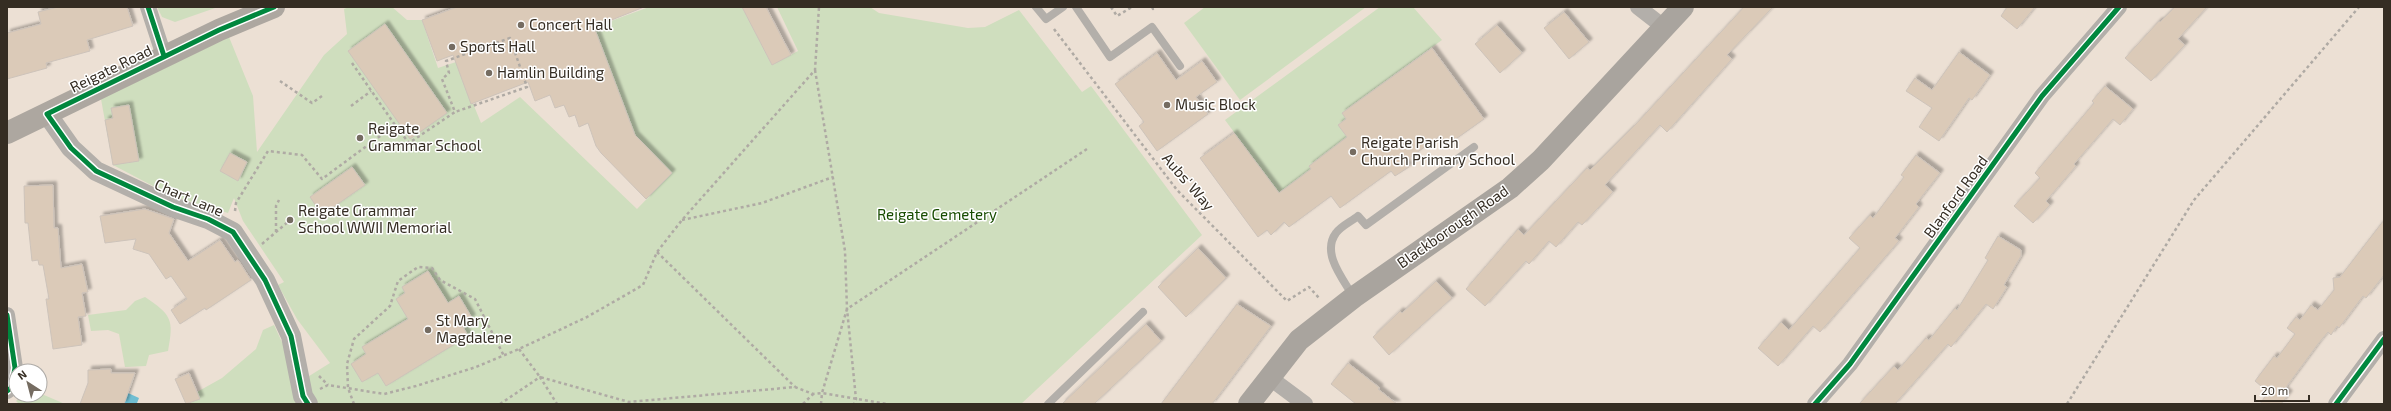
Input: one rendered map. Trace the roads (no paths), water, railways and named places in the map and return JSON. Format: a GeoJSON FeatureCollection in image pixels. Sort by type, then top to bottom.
{"type":"FeatureCollection","features":[{"type":"Feature","properties":{"kind":"main road","name":"Reigate Road"},"geometry":{"type":"LineString","coordinates":[[7,133],[164,56],[274,7]]}},
{"type":"Feature","properties":{"kind":"main road","name":"Blackborough Road"},"geometry":{"type":"LineString","coordinates":[[1249,404],[1299,340],[1354,297],[1510,188],[1541,160],[1684,7]]}},
{"type":"Feature","properties":{"kind":"street"},"geometry":{"type":"LineString","coordinates":[[148,7],[164,56]]}},
{"type":"Feature","properties":{"kind":"street"},"geometry":{"type":"LineString","coordinates":[[1638,7],[1665,28]]}},
{"type":"Feature","properties":{"kind":"street","name":"Blanford Road"},"geometry":{"type":"LineString","coordinates":[[1815,404],[1850,364],[2042,96],[2119,7]]}},
{"type":"Feature","properties":{"kind":"street","name":"Chart Lane"},"geometry":{"type":"LineString","coordinates":[[47,114],[70,148],[96,171],[173,207],[208,219],[233,232],[265,280],[291,336],[303,396],[308,404]]}},
{"type":"Feature","properties":{"kind":"street"},"geometry":{"type":"LineString","coordinates":[[7,315],[15,368],[12,388],[7,391]]}},
{"type":"Feature","properties":{"kind":"street"},"geometry":{"type":"LineString","coordinates":[[2336,404],[2384,339]]}},
{"type":"Feature","properties":{"kind":"street"},"geometry":{"type":"LineString","coordinates":[[1270,378],[1305,404]]}},
{"type":"Feature","properties":{"kind":"lane"},"geometry":{"type":"LineString","coordinates":[[1036,7],[1046,19],[1063,7]]}},
{"type":"Feature","properties":{"kind":"lane"},"geometry":{"type":"LineString","coordinates":[[1076,7],[1110,57],[1152,28],[1180,66]]}},
{"type":"Feature","properties":{"kind":"lane"},"geometry":{"type":"LineString","coordinates":[[1354,297],[1338,271],[1330,250],[1335,233],[1358,216],[1366,225],[1474,148]]}},
{"type":"Feature","properties":{"kind":"lane"},"geometry":{"type":"LineString","coordinates":[[1048,404],[1143,312]]}},
{"type":"Feature","properties":{"kind":"water"},"geometry":{"type":"Polygon","coordinates":[[[128,393],[139,398],[137,403],[141,404],[124,404],[128,393]]]}},
{"type":"Feature","properties":{"kind":"place","name":"Concert Hall"},"geometry":{"type":"Point","coordinates":[521,25]}},
{"type":"Feature","properties":{"kind":"place","name":"Sports Hall"},"geometry":{"type":"Point","coordinates":[452,47]}},
{"type":"Feature","properties":{"kind":"place","name":"Hamlin Building"},"geometry":{"type":"Point","coordinates":[489,73]}},
{"type":"Feature","properties":{"kind":"place","name":"Music Block"},"geometry":{"type":"Point","coordinates":[1167,105]}},
{"type":"Feature","properties":{"kind":"place","name":"Reigate Grammar School"},"geometry":{"type":"Point","coordinates":[360,138]}},
{"type":"Feature","properties":{"kind":"place","name":"Reigate Parish Church Primary School"},"geometry":{"type":"Point","coordinates":[1353,152]}},
{"type":"Feature","properties":{"kind":"place","name":"Reigate Grammar School WWII Memorial"},"geometry":{"type":"Point","coordinates":[290,220]}},
{"type":"Feature","properties":{"kind":"place","name":"St Mary Magdalene"},"geometry":{"type":"Point","coordinates":[428,330]}},
{"type":"Feature","properties":{"kind":"park label","name":"Reigate Cemetery"},"geometry":{"type":"Point","coordinates":[937,215]}}]}
